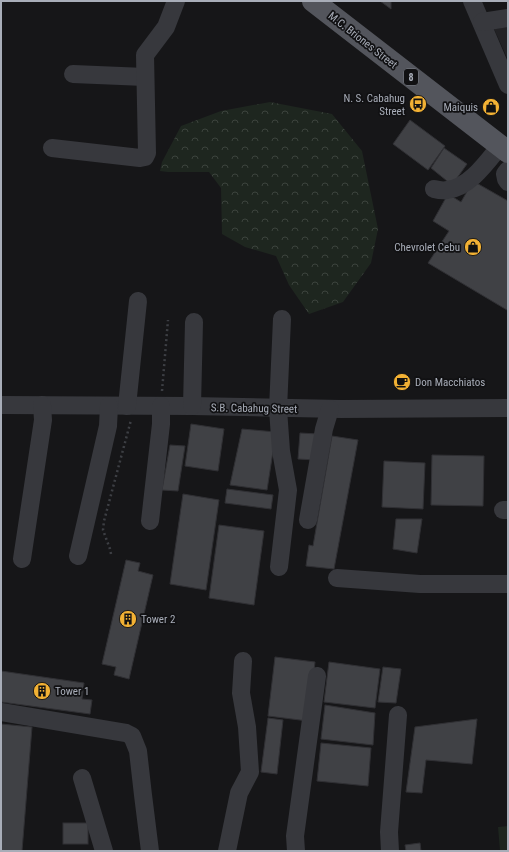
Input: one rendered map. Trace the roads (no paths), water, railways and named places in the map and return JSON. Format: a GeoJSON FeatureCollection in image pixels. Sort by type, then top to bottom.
{"type":"FeatureCollection","features":[{"type":"Feature","properties":{"kind":"main road","name":"M.C. Briones Street"},"geometry":{"type":"LineString","coordinates":[[313,1],[504,149]]}},
{"type":"Feature","properties":{"kind":"street"},"geometry":{"type":"LineString","coordinates":[[52,148],[140,158],[145,157],[147,153],[145,55],[166,27],[176,1]]}},
{"type":"Feature","properties":{"kind":"street"},"geometry":{"type":"LineString","coordinates":[[472,1],[508,86]]}},
{"type":"Feature","properties":{"kind":"street"},"geometry":{"type":"LineString","coordinates":[[482,22],[508,18]]}},
{"type":"Feature","properties":{"kind":"street"},"geometry":{"type":"LineString","coordinates":[[73,74],[145,77]]}},
{"type":"Feature","properties":{"kind":"street"},"geometry":{"type":"LineString","coordinates":[[434,189],[447,190],[466,183],[504,149]]}},
{"type":"Feature","properties":{"kind":"street"},"geometry":{"type":"LineString","coordinates":[[508,170],[505,174],[508,182]]}},
{"type":"Feature","properties":{"kind":"street"},"geometry":{"type":"LineString","coordinates":[[129,413],[138,301]]}},
{"type":"Feature","properties":{"kind":"street"},"geometry":{"type":"LineString","coordinates":[[279,567],[288,490],[281,452],[278,408],[282,319]]}},
{"type":"Feature","properties":{"kind":"street"},"geometry":{"type":"LineString","coordinates":[[192,406],[194,322]]}},
{"type":"Feature","properties":{"kind":"street","name":"S.B. Cabahug Street"},"geometry":{"type":"LineString","coordinates":[[1,405],[109,406],[129,413],[161,406],[330,409],[508,408]]}},
{"type":"Feature","properties":{"kind":"street"},"geometry":{"type":"LineString","coordinates":[[22,559],[43,420],[42,405]]}},
{"type":"Feature","properties":{"kind":"street"},"geometry":{"type":"LineString","coordinates":[[78,556],[108,426],[109,406]]}},
{"type":"Feature","properties":{"kind":"street"},"geometry":{"type":"LineString","coordinates":[[150,521],[161,406]]}},
{"type":"Feature","properties":{"kind":"street"},"geometry":{"type":"LineString","coordinates":[[308,520],[324,430],[330,409]]}},
{"type":"Feature","properties":{"kind":"street"},"geometry":{"type":"LineString","coordinates":[[337,578],[420,584],[508,584]]}},
{"type":"Feature","properties":{"kind":"street"},"geometry":{"type":"LineString","coordinates":[[227,851],[240,793],[250,772],[247,727],[241,693],[244,661]]}},
{"type":"Feature","properties":{"kind":"street"},"geometry":{"type":"LineString","coordinates":[[296,851],[295,836],[317,676]]}},
{"type":"Feature","properties":{"kind":"street"},"geometry":{"type":"LineString","coordinates":[[1,712],[126,733],[132,736],[138,751],[150,851]]}},
{"type":"Feature","properties":{"kind":"street"},"geometry":{"type":"LineString","coordinates":[[390,851],[389,832],[398,715]]}},
{"type":"Feature","properties":{"kind":"street"},"geometry":{"type":"LineString","coordinates":[[82,778],[104,851]]}},
{"type":"Feature","properties":{"kind":"place","name":"N. S. Cabahug Street"},"geometry":{"type":"Point","coordinates":[418,104]}},
{"type":"Feature","properties":{"kind":"place","name":"Maiquis"},"geometry":{"type":"Point","coordinates":[491,107]}},
{"type":"Feature","properties":{"kind":"place","name":"Chevrolet Cebu"},"geometry":{"type":"Point","coordinates":[473,247]}},
{"type":"Feature","properties":{"kind":"place","name":"Don Macchiatos"},"geometry":{"type":"Point","coordinates":[402,382]}},
{"type":"Feature","properties":{"kind":"place","name":"Tower 2"},"geometry":{"type":"Point","coordinates":[128,619]}},
{"type":"Feature","properties":{"kind":"place","name":"Tower 1"},"geometry":{"type":"Point","coordinates":[42,691]}}]}
